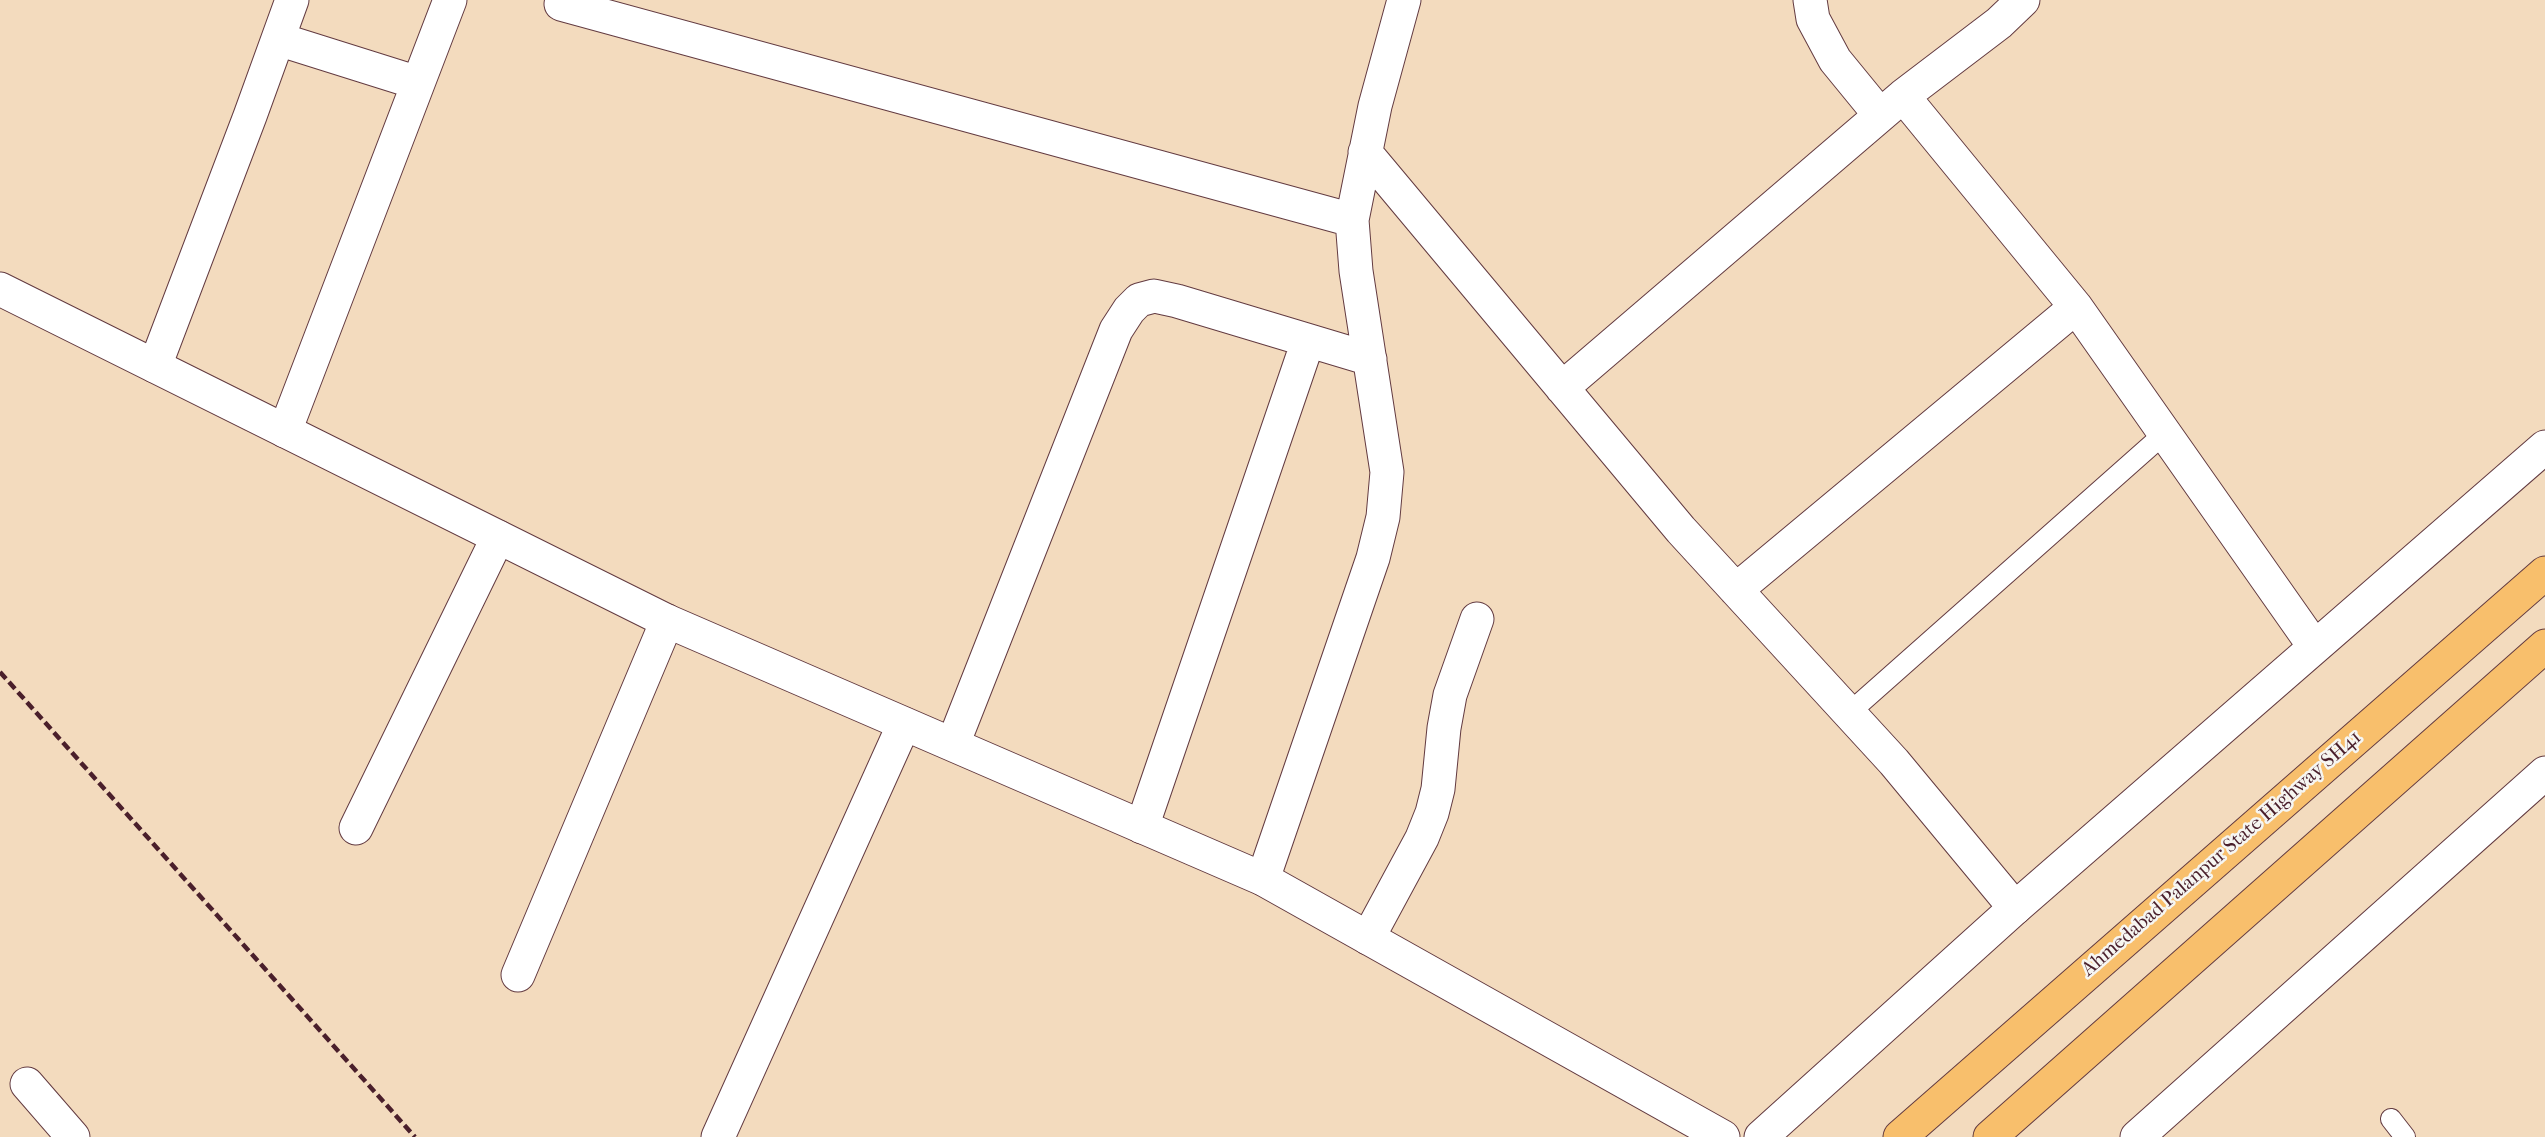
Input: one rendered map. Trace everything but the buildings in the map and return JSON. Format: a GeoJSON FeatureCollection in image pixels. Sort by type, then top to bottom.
{"type":"FeatureCollection","features":[{"type":"Feature","properties":{"kind":"main road","name":"Ahmedabad Palanpur State Highway SH41"},"geometry":{"type":"LineString","coordinates":[[1900,1137],[2545,573]]}},
{"type":"Feature","properties":{"kind":"main road"},"geometry":{"type":"LineString","coordinates":[[1990,1137],[2545,646]]}},
{"type":"Feature","properties":{"kind":"street"},"geometry":{"type":"LineString","coordinates":[[155,366],[292,0]]}},
{"type":"Feature","properties":{"kind":"street"},"geometry":{"type":"LineString","coordinates":[[285,430],[450,0]]}},
{"type":"Feature","properties":{"kind":"street"},"geometry":{"type":"LineString","coordinates":[[1263,879],[1373,558],[1383,517],[1387,472],[1356,271],[1352,220],[1375,105],[1404,0]]}},
{"type":"Feature","properties":{"kind":"street"},"geometry":{"type":"LineString","coordinates":[[1810,0],[1813,19],[1835,60],[1892,106],[2076,307],[2314,646]]}},
{"type":"Feature","properties":{"kind":"street"},"geometry":{"type":"LineString","coordinates":[[1562,388],[1892,106],[1999,23],[2022,0]]}},
{"type":"Feature","properties":{"kind":"street"},"geometry":{"type":"LineString","coordinates":[[561,4],[1352,220]]}},
{"type":"Feature","properties":{"kind":"street"},"geometry":{"type":"LineString","coordinates":[[278,39],[418,82]]}},
{"type":"Feature","properties":{"kind":"street"},"geometry":{"type":"LineString","coordinates":[[1365,152],[1681,530],[1894,762],[2015,908]]}},
{"type":"Feature","properties":{"kind":"street"},"geometry":{"type":"LineString","coordinates":[[0,289],[667,621],[1263,879],[1723,1137]]}},
{"type":"Feature","properties":{"kind":"street"},"geometry":{"type":"LineString","coordinates":[[953,744],[1116,330],[1128,310],[1139,300],[1154,296],[1370,359]]}},
{"type":"Feature","properties":{"kind":"street"},"geometry":{"type":"LineString","coordinates":[[1736,590],[2076,307]]}},
{"type":"Feature","properties":{"kind":"street"},"geometry":{"type":"LineString","coordinates":[[1142,827],[1308,341]]}},
{"type":"Feature","properties":{"kind":"street"},"geometry":{"type":"LineString","coordinates":[[1761,1137],[2015,908],[2545,447]]}},
{"type":"Feature","properties":{"kind":"street"},"geometry":{"type":"LineString","coordinates":[[356,828],[498,537]]}},
{"type":"Feature","properties":{"kind":"street"},"geometry":{"type":"LineString","coordinates":[[1368,938],[1422,838],[1432,813],[1438,789],[1443,728],[1450,695],[1477,619]]}},
{"type":"Feature","properties":{"kind":"street"},"geometry":{"type":"LineString","coordinates":[[518,975],[667,621]]}},
{"type":"Feature","properties":{"kind":"street"},"geometry":{"type":"LineString","coordinates":[[718,1137],[904,724]]}},
{"type":"Feature","properties":{"kind":"street"},"geometry":{"type":"LineString","coordinates":[[2137,1137],[2545,773]]}},
{"type":"Feature","properties":{"kind":"street"},"geometry":{"type":"LineString","coordinates":[[27,1084],[72,1137]]}},
{"type":"Feature","properties":{"kind":"lane"},"geometry":{"type":"LineString","coordinates":[[1849,713],[2165,433]]}},
{"type":"Feature","properties":{"kind":"lane"},"geometry":{"type":"LineString","coordinates":[[2391,1119],[2405,1137]]}},
{"type":"Feature","properties":{"kind":"railway"},"geometry":{"type":"LineString","coordinates":[[0,672],[415,1137]]}}]}
